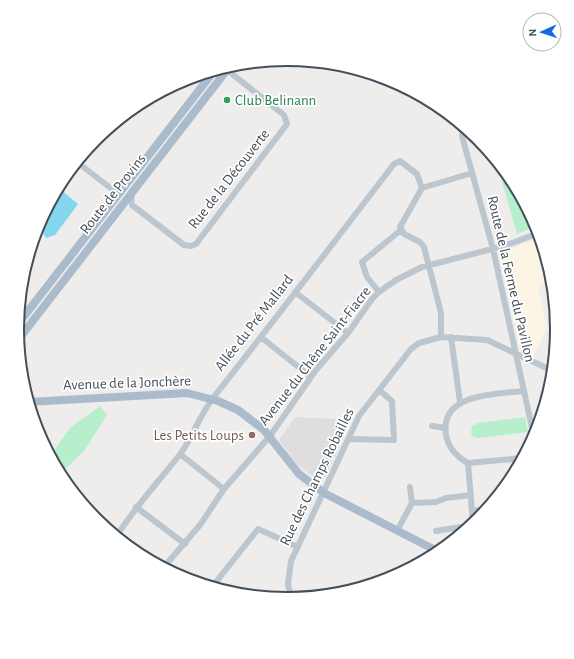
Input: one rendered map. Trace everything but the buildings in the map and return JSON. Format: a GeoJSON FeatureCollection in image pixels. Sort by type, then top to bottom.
{"type":"FeatureCollection","features":[{"type":"Feature","properties":{"kind":"main road","name":"Route de Provins"},"geometry":{"type":"LineString","coordinates":[[24,332],[224,74]]}},
{"type":"Feature","properties":{"kind":"main road","name":"Route de Provins"},"geometry":{"type":"LineString","coordinates":[[25,315],[209,78]]}},
{"type":"Feature","properties":{"kind":"main road","name":"Avenue de la Jonchère"},"geometry":{"type":"LineString","coordinates":[[34,402],[181,393],[212,399],[238,410],[270,436],[299,474],[324,493],[432,549]]}},
{"type":"Feature","properties":{"kind":"street","name":"Rue de la Découverte"},"geometry":{"type":"LineString","coordinates":[[132,205],[184,246],[193,245],[286,127],[287,120],[284,115],[234,72]]}},
{"type":"Feature","properties":{"kind":"street","name":"Route de la Ferme du Pavillon"},"geometry":{"type":"LineString","coordinates":[[462,134],[493,249],[532,426]]}},
{"type":"Feature","properties":{"kind":"street","name":"Allée du Pré Mallard"},"geometry":{"type":"LineString","coordinates":[[120,532],[136,507],[180,454],[212,399],[237,365],[262,338],[295,292],[394,164],[400,161],[418,174],[422,188]]}},
{"type":"Feature","properties":{"kind":"street"},"geometry":{"type":"LineString","coordinates":[[81,165],[113,190]]}},
{"type":"Feature","properties":{"kind":"street"},"geometry":{"type":"LineString","coordinates":[[379,292],[367,277],[362,262],[400,230],[400,227],[422,188],[472,174]]}},
{"type":"Feature","properties":{"kind":"street"},"geometry":{"type":"LineString","coordinates":[[113,190],[124,187]]}},
{"type":"Feature","properties":{"kind":"street"},"geometry":{"type":"LineString","coordinates":[[113,190],[113,201]]}},
{"type":"Feature","properties":{"kind":"street"},"geometry":{"type":"LineString","coordinates":[[120,207],[132,205],[131,193]]}},
{"type":"Feature","properties":{"kind":"street"},"geometry":{"type":"LineString","coordinates":[[400,230],[404,234],[420,242],[424,247],[430,265],[441,313],[441,337]]}},
{"type":"Feature","properties":{"kind":"street","name":"Avenue du Chêne Saint-Fiacre"},"geometry":{"type":"LineString","coordinates":[[167,563],[185,544],[224,489],[270,436],[311,377],[348,333],[379,292],[400,277],[430,265],[518,242],[533,236]]}},
{"type":"Feature","properties":{"kind":"street"},"geometry":{"type":"LineString","coordinates":[[295,292],[348,333]]}},
{"type":"Feature","properties":{"kind":"street","name":"Rue des Champs Robailles"},"geometry":{"type":"LineString","coordinates":[[290,592],[288,584],[291,562],[359,416],[411,349],[419,343],[441,337],[487,340],[547,368]]}},
{"type":"Feature","properties":{"kind":"street"},"geometry":{"type":"LineString","coordinates":[[451,337],[460,402]]}},
{"type":"Feature","properties":{"kind":"street"},"geometry":{"type":"LineString","coordinates":[[262,338],[311,377]]}},
{"type":"Feature","properties":{"kind":"street"},"geometry":{"type":"LineString","coordinates":[[349,439],[394,440],[392,401],[379,390]]}},
{"type":"Feature","properties":{"kind":"street"},"geometry":{"type":"LineString","coordinates":[[516,459],[468,463],[451,450],[447,441],[445,428],[452,410],[460,402],[473,398],[524,391]]}},
{"type":"Feature","properties":{"kind":"street"},"geometry":{"type":"LineString","coordinates":[[432,426],[445,428]]}},
{"type":"Feature","properties":{"kind":"street"},"geometry":{"type":"LineString","coordinates":[[180,454],[224,489]]}},
{"type":"Feature","properties":{"kind":"street"},"geometry":{"type":"LineString","coordinates":[[468,463],[473,515]]}},
{"type":"Feature","properties":{"kind":"street"},"geometry":{"type":"LineString","coordinates":[[397,531],[412,503],[410,487]]}},
{"type":"Feature","properties":{"kind":"street"},"geometry":{"type":"LineString","coordinates":[[412,503],[436,502],[446,498],[471,496]]}},
{"type":"Feature","properties":{"kind":"street"},"geometry":{"type":"LineString","coordinates":[[136,507],[185,544]]}},
{"type":"Feature","properties":{"kind":"street"},"geometry":{"type":"LineString","coordinates":[[473,511],[478,510]]}},
{"type":"Feature","properties":{"kind":"street"},"geometry":{"type":"LineString","coordinates":[[436,531],[461,526]]}},
{"type":"Feature","properties":{"kind":"street"},"geometry":{"type":"LineString","coordinates":[[216,583],[258,529],[298,547]]}},
{"type":"Feature","properties":{"kind":"shaded area"},"geometry":{"type":"Polygon","coordinates":[[[534,241],[541,261],[546,281],[538,286],[547,328],[533,356],[523,351],[519,343],[500,259],[505,251],[534,241]]]}},
{"type":"Feature","properties":{"kind":"shaded area"},"geometry":{"type":"Polygon","coordinates":[[[295,417],[351,420],[340,437],[342,439],[337,445],[339,447],[335,458],[333,457],[326,476],[320,483],[296,463],[279,440],[295,417]]]}},
{"type":"Feature","properties":{"kind":"green space"},"geometry":{"type":"Polygon","coordinates":[[[500,174],[515,198],[530,229],[517,234],[500,174]]]}},
{"type":"Feature","properties":{"kind":"green space"},"geometry":{"type":"Polygon","coordinates":[[[100,406],[107,415],[84,451],[64,470],[54,451],[70,428],[100,406]]]}},
{"type":"Feature","properties":{"kind":"green space"},"geometry":{"type":"Polygon","coordinates":[[[525,417],[528,432],[479,438],[473,437],[471,433],[472,426],[478,423],[525,417]]]}},
{"type":"Feature","properties":{"kind":"water"},"geometry":{"type":"Polygon","coordinates":[[[63,192],[78,204],[55,235],[46,238],[43,233],[63,192]]]}},
{"type":"Feature","properties":{"kind":"place","name":"Club Belinann"},"geometry":{"type":"Point","coordinates":[227,100]}},
{"type":"Feature","properties":{"kind":"place","name":"Les Petits Loups"},"geometry":{"type":"Point","coordinates":[252,435]}}]}
